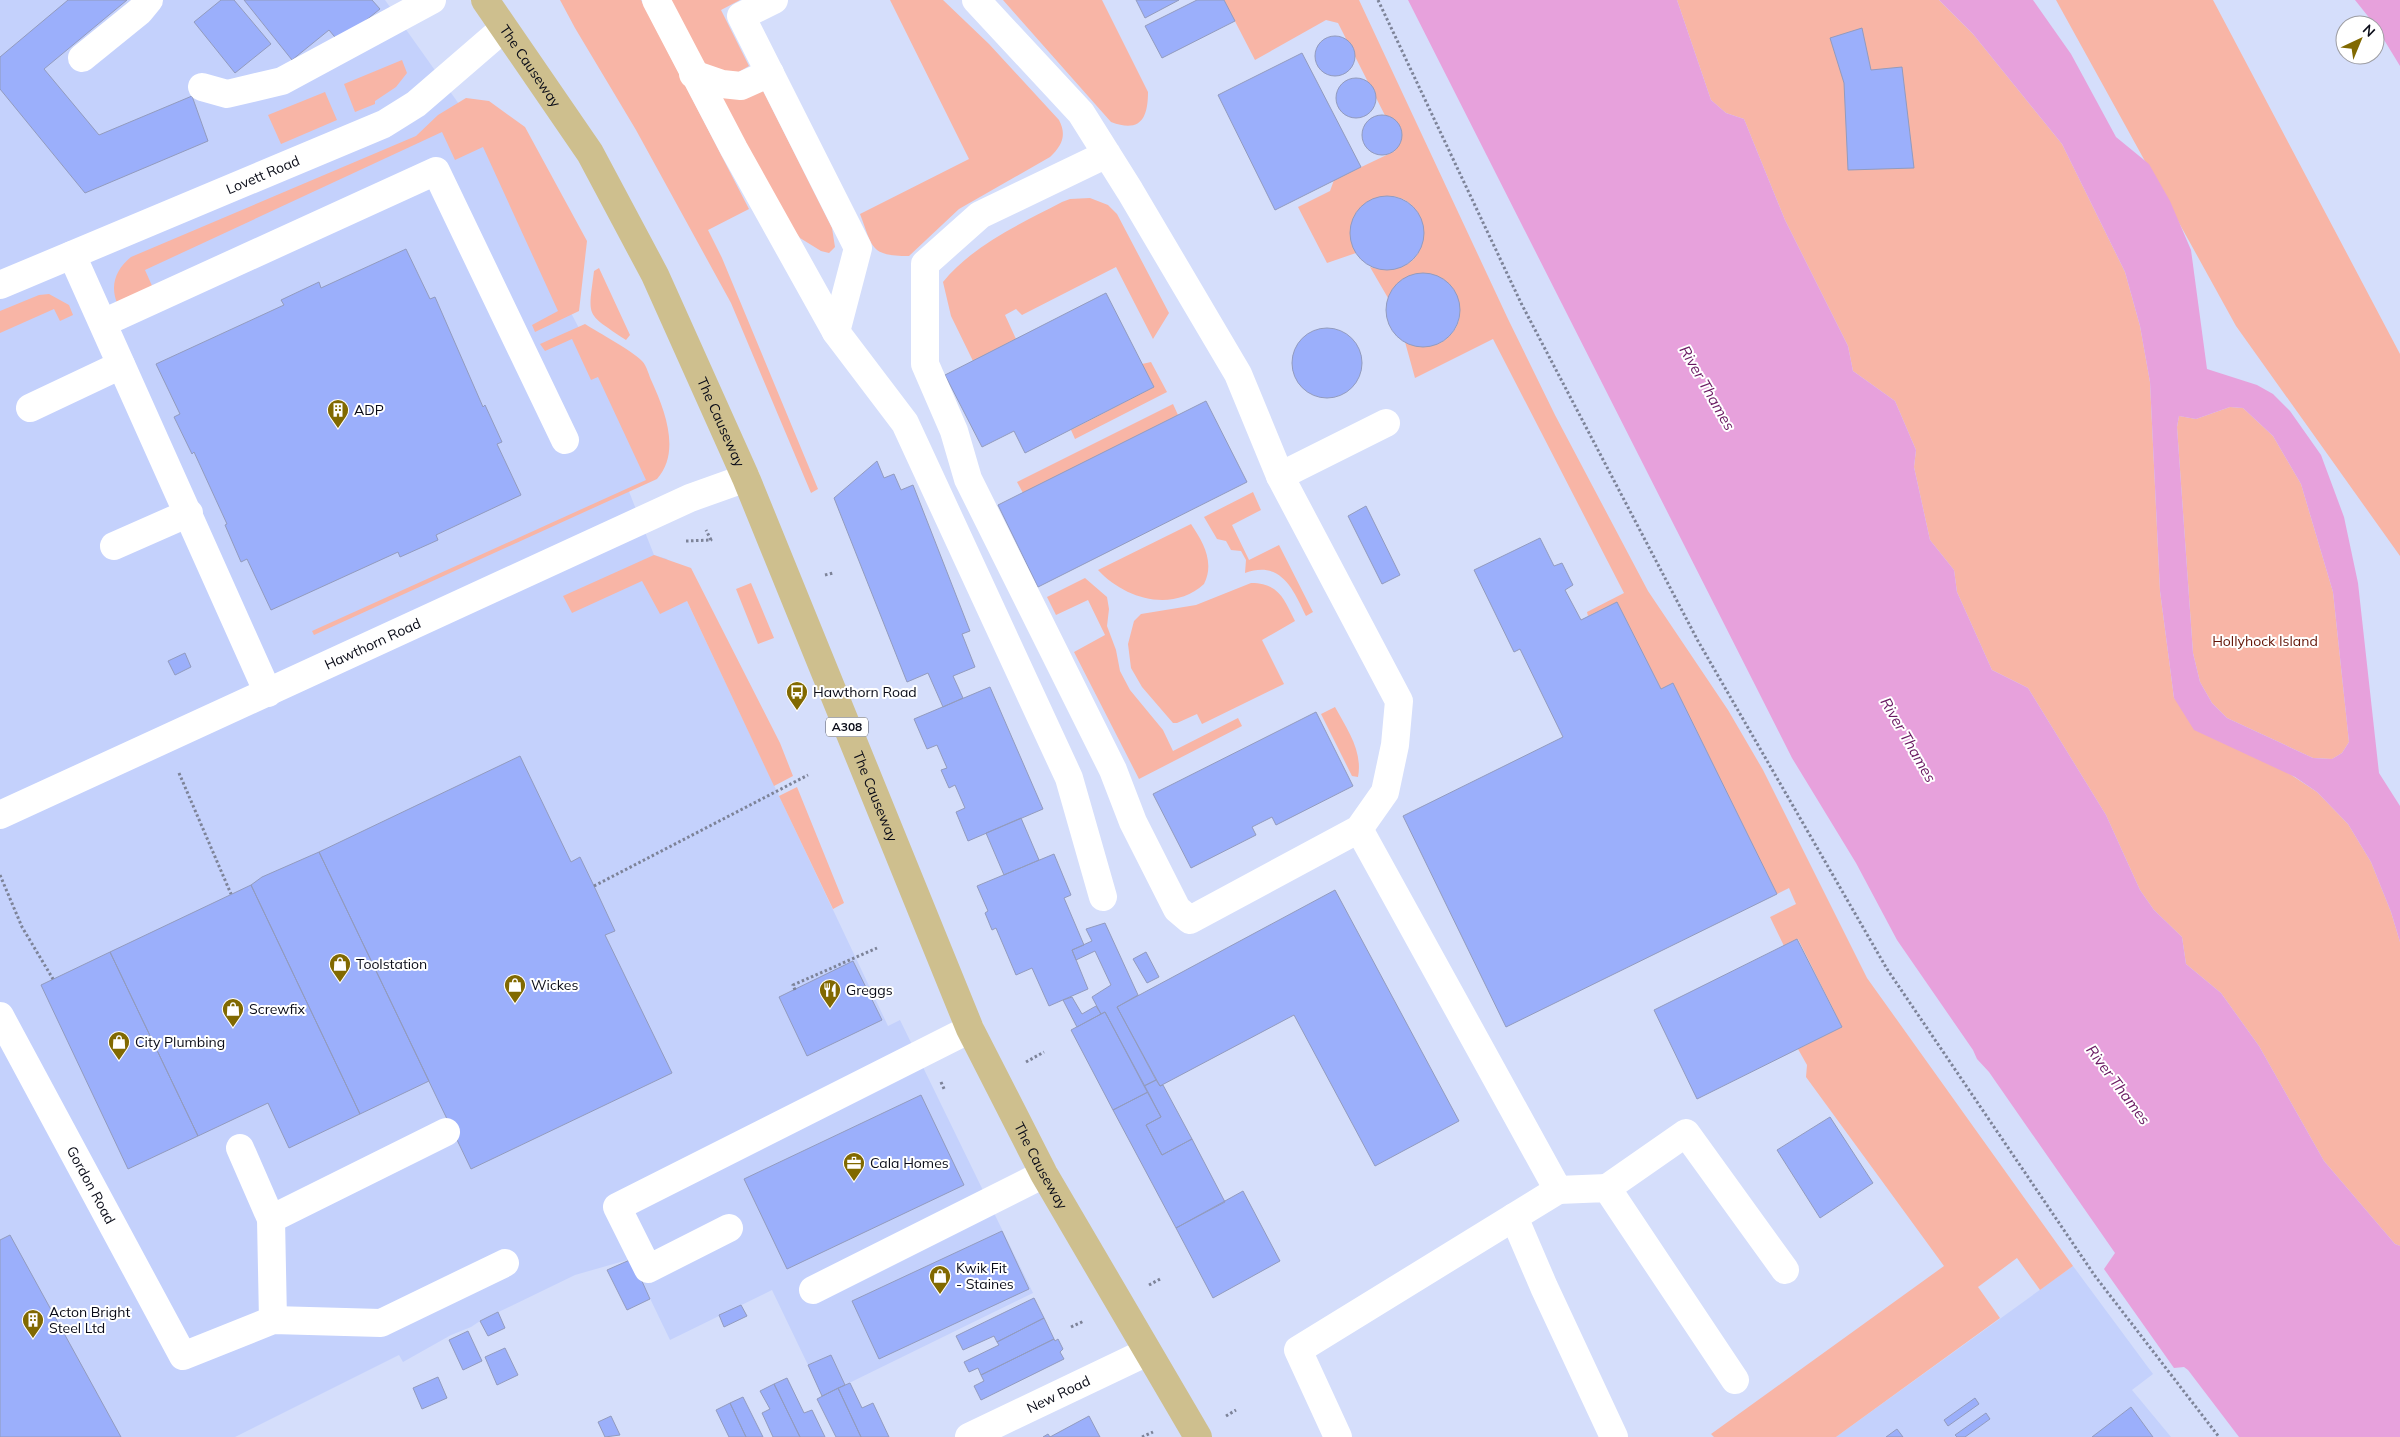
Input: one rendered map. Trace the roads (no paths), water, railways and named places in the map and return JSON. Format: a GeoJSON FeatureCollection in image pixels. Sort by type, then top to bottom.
{"type":"FeatureCollection","features":[{"type":"Feature","properties":{"kind":"main road","name":"The Causeway"},"geometry":{"type":"LineString","coordinates":[[495,15],[547,89],[594,162],[655,276],[746,478],[970,1029],[1044,1174],[1198,1437]]}},
{"type":"Feature","properties":{"kind":"street"},"geometry":{"type":"LineString","coordinates":[[82,58],[140,11],[149,0]]}},
{"type":"Feature","properties":{"kind":"street"},"geometry":{"type":"LineString","coordinates":[[202,87],[226,94],[282,81],[432,0]]}},
{"type":"Feature","properties":{"kind":"street"},"geometry":{"type":"LineString","coordinates":[[656,0],[693,74],[836,332],[905,423],[1069,778],[1103,897]]}},
{"type":"Feature","properties":{"kind":"street"},"geometry":{"type":"LineString","coordinates":[[774,0],[741,16],[858,248],[836,332]]}},
{"type":"Feature","properties":{"kind":"street"},"geometry":{"type":"LineString","coordinates":[[976,0],[1081,113],[1107,154],[1238,374],[1280,476],[1399,701],[1395,745],[1385,792],[1359,829],[1190,920],[1177,909],[1133,822],[1113,770],[968,480],[954,431],[925,364],[924,264],[980,215],[1107,154]]}},
{"type":"Feature","properties":{"kind":"street","name":"Lovett Road"},"geometry":{"type":"LineString","coordinates":[[0,285],[384,124],[416,104],[495,15]]}},
{"type":"Feature","properties":{"kind":"street"},"geometry":{"type":"LineString","coordinates":[[693,74],[722,84],[741,86],[770,73]]}},
{"type":"Feature","properties":{"kind":"street"},"geometry":{"type":"LineString","coordinates":[[103,324],[436,171],[566,440]]}},
{"type":"Feature","properties":{"kind":"street"},"geometry":{"type":"LineString","coordinates":[[72,255],[268,693]]}},
{"type":"Feature","properties":{"kind":"street"},"geometry":{"type":"LineString","coordinates":[[30,408],[121,366]]}},
{"type":"Feature","properties":{"kind":"street"},"geometry":{"type":"LineString","coordinates":[[1280,476],[1386,423]]}},
{"type":"Feature","properties":{"kind":"street","name":"Hawthorn Road"},"geometry":{"type":"LineString","coordinates":[[0,815],[690,498],[746,478]]}},
{"type":"Feature","properties":{"kind":"street"},"geometry":{"type":"LineString","coordinates":[[114,546],[188,513]]}},
{"type":"Feature","properties":{"kind":"street"},"geometry":{"type":"LineString","coordinates":[[1359,829],[1558,1190]]}},
{"type":"Feature","properties":{"kind":"street","name":"Gordon Road"},"geometry":{"type":"LineString","coordinates":[[0,1016],[183,1356],[273,1320]]}},
{"type":"Feature","properties":{"kind":"street"},"geometry":{"type":"LineString","coordinates":[[729,1228],[648,1269],[617,1207],[970,1029]]}},
{"type":"Feature","properties":{"kind":"street"},"geometry":{"type":"LineString","coordinates":[[271,1219],[446,1132]]}},
{"type":"Feature","properties":{"kind":"street"},"geometry":{"type":"LineString","coordinates":[[1338,1437],[1298,1350],[1558,1190],[1607,1188],[1686,1133],[1785,1270]]}},
{"type":"Feature","properties":{"kind":"street"},"geometry":{"type":"LineString","coordinates":[[240,1148],[271,1219],[273,1320],[381,1323],[505,1263]]}},
{"type":"Feature","properties":{"kind":"street"},"geometry":{"type":"LineString","coordinates":[[813,1290],[1044,1174]]}},
{"type":"Feature","properties":{"kind":"street"},"geometry":{"type":"LineString","coordinates":[[1607,1188],[1734,1380]]}},
{"type":"Feature","properties":{"kind":"street"},"geometry":{"type":"LineString","coordinates":[[1514,1217],[1544,1287],[1614,1437]]}},
{"type":"Feature","properties":{"kind":"street","name":"New Road"},"geometry":{"type":"LineString","coordinates":[[970,1437],[1147,1352]]}},
{"type":"Feature","properties":{"kind":"water","name":"River Thames"},"geometry":{"type":"Polygon","coordinates":[[[1408,0],[1677,0],[1711,100],[1726,113],[1744,119],[1785,220],[1848,346],[1853,371],[1895,401],[1916,450],[1914,467],[1930,540],[1954,570],[1957,592],[1992,670],[2028,688],[2106,815],[2140,890],[2154,910],[2182,937],[2186,964],[2221,993],[2259,1046],[2324,1161],[2395,1244],[2400,1246],[2400,1437],[2239,1437],[2188,1370],[2184,1367],[2174,1368],[2104,1269],[2115,1253],[1989,1072],[1977,1059],[1973,1050],[1897,940],[1856,863],[1792,758],[1408,0]]]}},
{"type":"Feature","properties":{"kind":"water"},"geometry":{"type":"Polygon","coordinates":[[[1939,0],[2033,0],[2071,54],[2116,137],[2149,164],[2170,201],[2191,250],[2207,369],[2257,385],[2273,394],[2290,411],[2321,455],[2344,517],[2358,583],[2379,773],[2400,806],[2400,942],[2391,912],[2371,862],[2348,824],[2317,792],[2295,777],[2194,730],[2174,698],[2160,591],[2150,382],[2140,326],[2125,272],[2062,144],[1973,34],[1939,0]],[[2230,407],[2196,419],[2179,416],[2177,427],[2193,653],[2200,682],[2212,703],[2227,718],[2313,758],[2332,759],[2342,753],[2349,742],[2333,592],[2301,484],[2273,436],[2243,408],[2230,407]]]}},
{"type":"Feature","properties":{"kind":"water"},"geometry":{"type":"Polygon","coordinates":[[[2355,0],[2400,0],[2400,66],[2385,41],[2385,15],[2367,15],[2355,0]]]}},
{"type":"Feature","properties":{"kind":"place","name":"ADP"},"geometry":{"type":"Point","coordinates":[338,429]}},
{"type":"Feature","properties":{"kind":"place","name":"Hawthorn Road"},"geometry":{"type":"Point","coordinates":[797,711]}},
{"type":"Feature","properties":{"kind":"place","name":"Toolstation"},"geometry":{"type":"Point","coordinates":[340,983]}},
{"type":"Feature","properties":{"kind":"place","name":"Wickes"},"geometry":{"type":"Point","coordinates":[515,1004]}},
{"type":"Feature","properties":{"kind":"place","name":"Greggs"},"geometry":{"type":"Point","coordinates":[830,1009]}},
{"type":"Feature","properties":{"kind":"place","name":"Screwfix"},"geometry":{"type":"Point","coordinates":[233,1028]}},
{"type":"Feature","properties":{"kind":"place","name":"City Plumbing"},"geometry":{"type":"Point","coordinates":[119,1061]}},
{"type":"Feature","properties":{"kind":"place","name":"Cala Homes"},"geometry":{"type":"Point","coordinates":[854,1182]}},
{"type":"Feature","properties":{"kind":"place","name":"Kwik Fit - Staines"},"geometry":{"type":"Point","coordinates":[940,1295]}},
{"type":"Feature","properties":{"kind":"place","name":"Acton Bright Steel Ltd"},"geometry":{"type":"Point","coordinates":[33,1339]}},
{"type":"Feature","properties":{"kind":"park label","name":"Hollyhock Island"},"geometry":{"type":"Point","coordinates":[2265,641]}}]}
